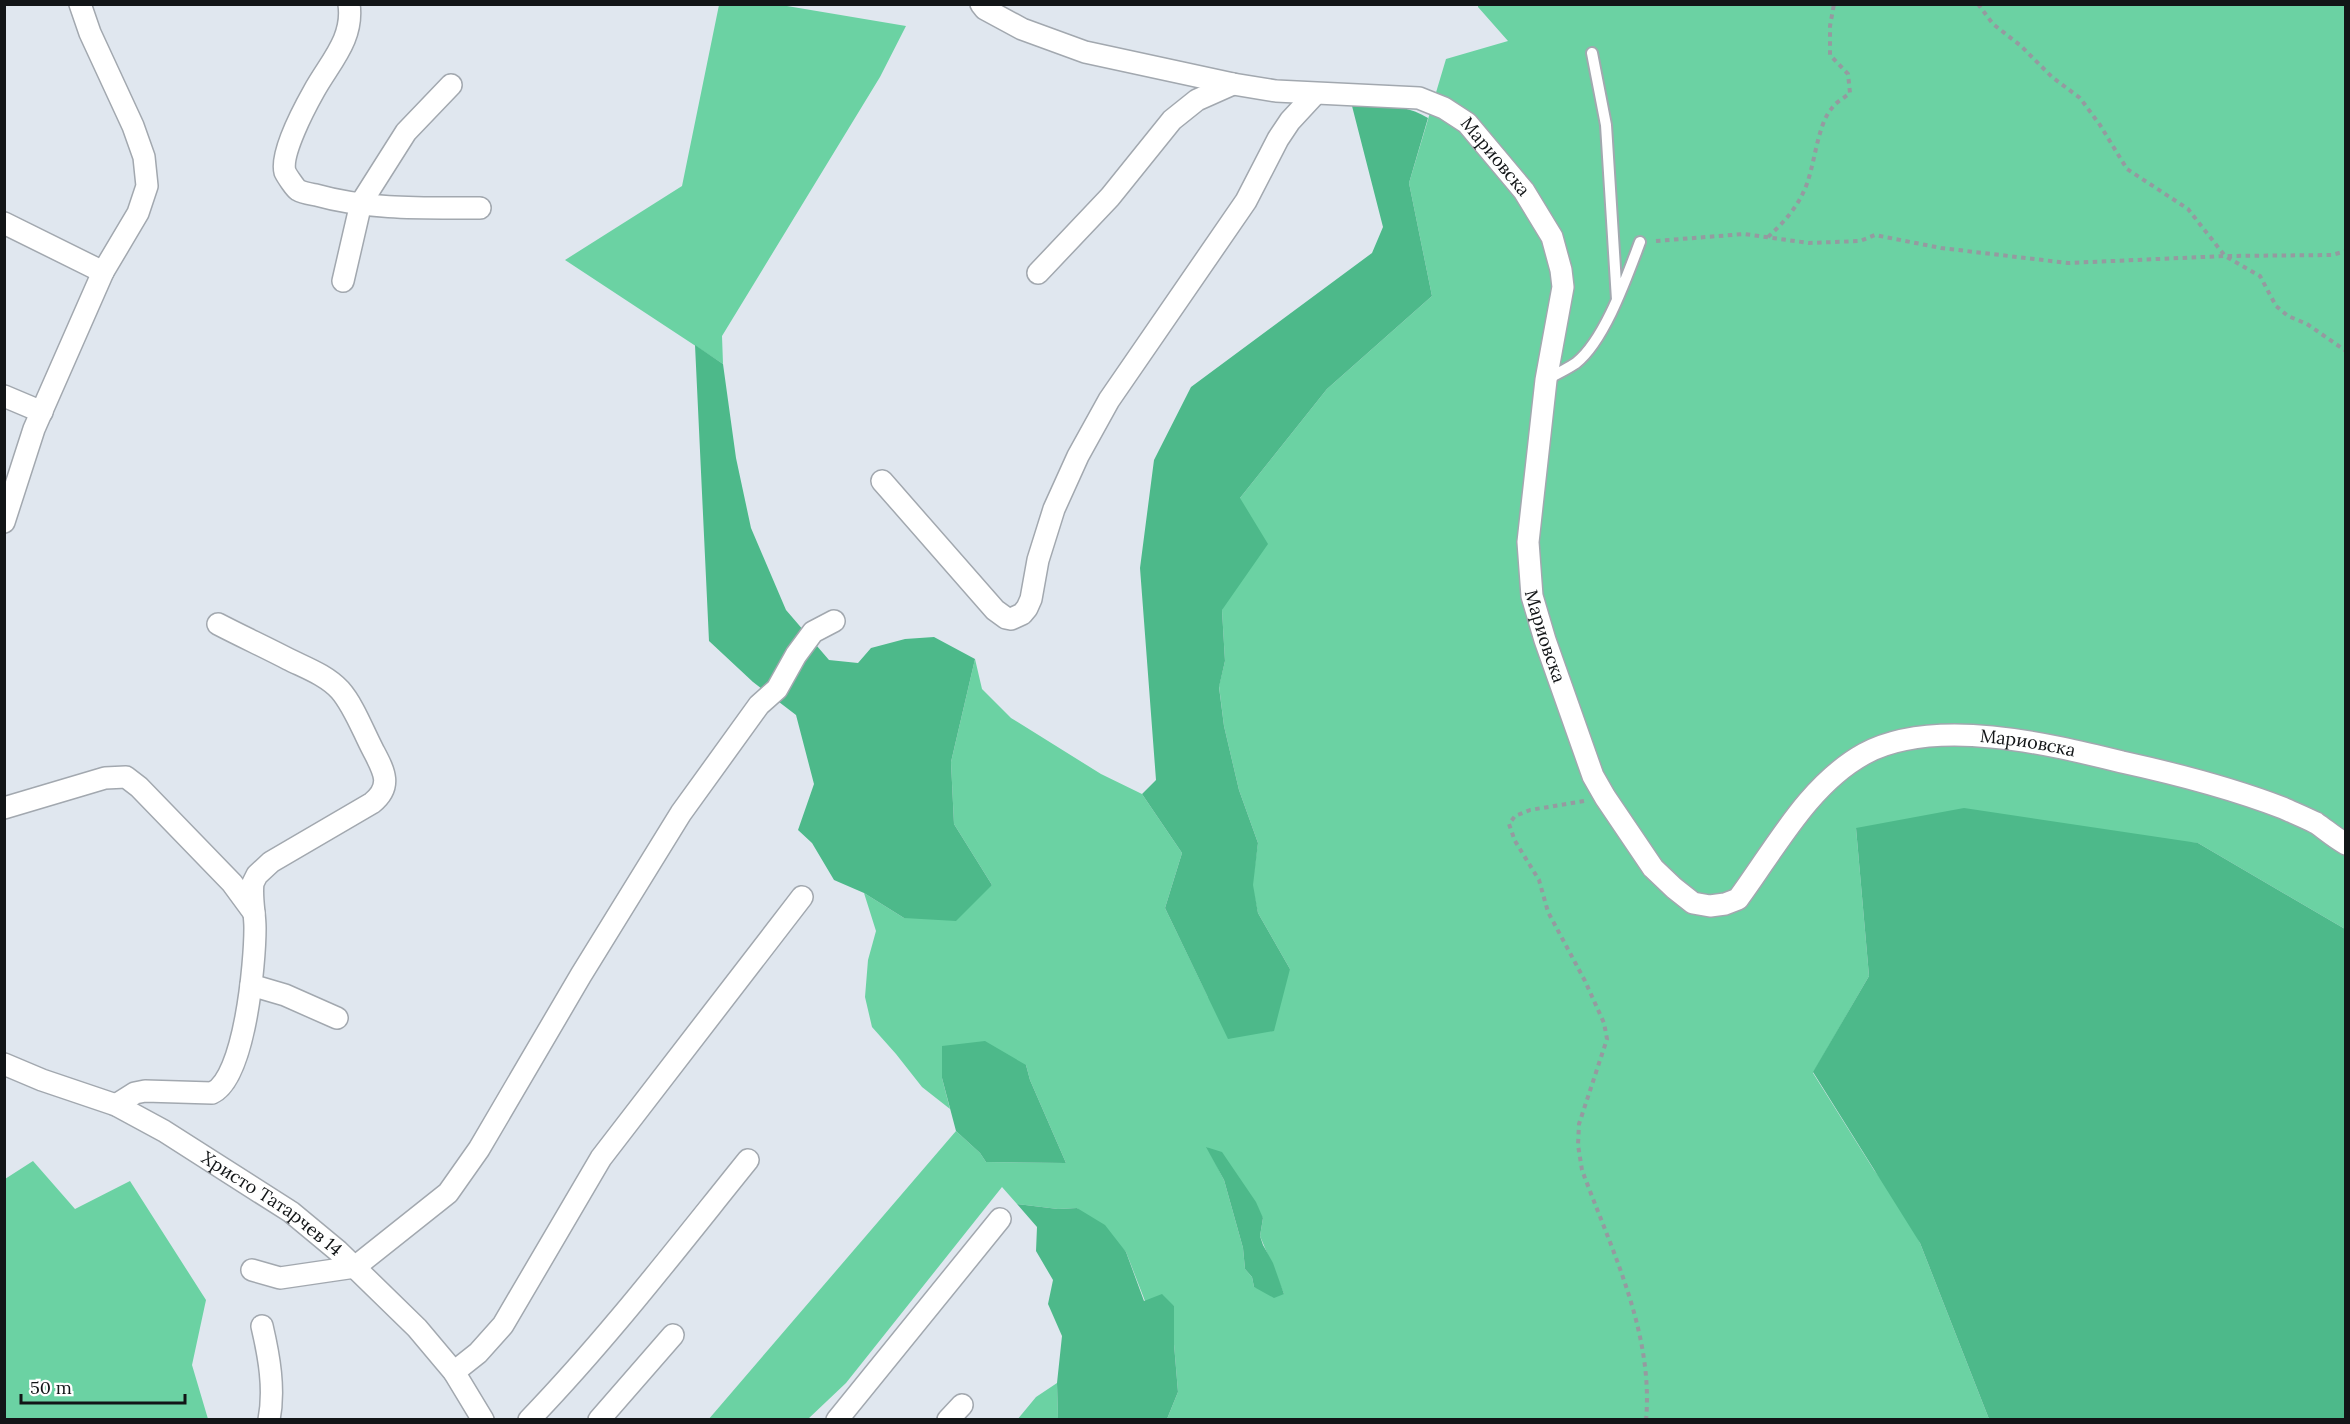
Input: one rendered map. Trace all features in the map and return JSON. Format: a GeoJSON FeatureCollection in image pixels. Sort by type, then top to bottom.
{"type":"FeatureCollection","features":[{"type":"Feature","properties":{"kind":"street"},"geometry":{"type":"LineString","coordinates":[[4,522],[42,412],[103,272],[138,213],[147,186],[144,157],[133,126],[90,33],[80,4]]}},
{"type":"Feature","properties":{"kind":"street"},"geometry":{"type":"LineString","coordinates":[[350,4],[351,20],[343,44],[314,91],[295,129],[286,155],[285,171],[298,190],[328,199],[397,208],[480,208]]}},
{"type":"Feature","properties":{"kind":"street","name":"Мариовска"},"geometry":{"type":"LineString","coordinates":[[981,4],[985,9],[1022,29],[1084,52],[1233,84],[1315,94],[1419,98],[1444,108],[1467,123],[1524,191],[1552,237],[1563,287],[1546,380],[1528,542],[1532,596],[1545,640],[1593,776],[1653,868],[1693,903],[1710,906],[1738,899],[1800,812],[1824,784],[1844,766],[1866,752],[1897,741],[1917,737],[1968,735],[2014,740],[2198,779],[2284,809],[2316,824],[2346,844]]}},
{"type":"Feature","properties":{"kind":"street"},"geometry":{"type":"LineString","coordinates":[[1038,273],[1110,197],[1172,120],[1197,100],[1233,84]]}},
{"type":"Feature","properties":{"kind":"street"},"geometry":{"type":"LineString","coordinates":[[343,281],[361,203],[406,132],[451,85]]}},
{"type":"Feature","properties":{"kind":"street"},"geometry":{"type":"LineString","coordinates":[[882,481],[995,610],[1011,619],[1022,614],[1031,599],[1038,560],[1054,509],[1078,456],[1109,399],[1246,201],[1284,130],[1315,94]]}},
{"type":"Feature","properties":{"kind":"street"},"geometry":{"type":"LineString","coordinates":[[4,223],[103,272]]}},
{"type":"Feature","properties":{"kind":"street"},"geometry":{"type":"LineString","coordinates":[[4,396],[42,412]]}},
{"type":"Feature","properties":{"kind":"street"},"geometry":{"type":"LineString","coordinates":[[252,1270],[280,1278],[355,1268],[448,1193],[461,1176],[681,813],[759,705],[777,689],[796,655],[813,632],[834,621]]}},
{"type":"Feature","properties":{"kind":"street"},"geometry":{"type":"LineString","coordinates":[[116,1105],[135,1093],[145,1091],[212,1092],[219,1089],[231,1070],[238,1048],[251,985],[255,947],[253,883],[263,869],[372,803],[381,795],[384,788],[385,778],[377,756],[338,688],[320,675],[218,624]]}},
{"type":"Feature","properties":{"kind":"street"},"geometry":{"type":"LineString","coordinates":[[4,808],[105,778],[126,777],[139,787],[232,883],[255,915]]}},
{"type":"Feature","properties":{"kind":"street"},"geometry":{"type":"LineString","coordinates":[[454,1372],[478,1353],[503,1325],[601,1158],[802,897]]}},
{"type":"Feature","properties":{"kind":"street"},"geometry":{"type":"LineString","coordinates":[[251,985],[285,995],[337,1018]]}},
{"type":"Feature","properties":{"kind":"street","name":"Христо Татарчев 14"},"geometry":{"type":"LineString","coordinates":[[4,1064],[42,1080],[116,1105],[173,1137],[291,1212],[320,1234],[417,1328],[454,1372],[483,1419]]}},
{"type":"Feature","properties":{"kind":"street"},"geometry":{"type":"LineString","coordinates":[[529,1419],[564,1383],[615,1323],[748,1160]]}},
{"type":"Feature","properties":{"kind":"street"},"geometry":{"type":"LineString","coordinates":[[837,1419],[1000,1219]]}},
{"type":"Feature","properties":{"kind":"street"},"geometry":{"type":"LineString","coordinates":[[262,1326],[268,1350],[271,1380],[269,1419]]}},
{"type":"Feature","properties":{"kind":"street"},"geometry":{"type":"LineString","coordinates":[[599,1419],[673,1335]]}},
{"type":"Feature","properties":{"kind":"lane"},"geometry":{"type":"LineString","coordinates":[[1592,53],[1606,125],[1617,300]]}},
{"type":"Feature","properties":{"kind":"lane"},"geometry":{"type":"LineString","coordinates":[[1546,380],[1577,362],[1594,341],[1617,300],[1640,242]]}},
{"type":"Feature","properties":{"kind":"path"},"geometry":{"type":"LineString","coordinates":[[1767,237],[1786,219],[1803,194],[1811,173],[1821,129],[1831,109],[1850,93],[1848,74],[1830,55],[1830,26],[1834,4]]}},
{"type":"Feature","properties":{"kind":"path"},"geometry":{"type":"LineString","coordinates":[[1978,4],[1993,24],[2021,46],[2052,77],[2080,98],[2127,169],[2188,209],[2225,256],[2260,276],[2276,306],[2282,311],[2307,324],[2346,351]]}},
{"type":"Feature","properties":{"kind":"path"},"geometry":{"type":"LineString","coordinates":[[1640,242],[1744,234],[1809,243],[1860,241],[1875,235],[1941,248],[2068,263],[2225,256],[2332,255],[2346,251]]}},
{"type":"Feature","properties":{"kind":"path"},"geometry":{"type":"LineString","coordinates":[[1605,797],[1530,810],[1515,816],[1509,824],[1515,841],[1539,880],[1548,912],[1585,981],[1604,1023],[1608,1039],[1579,1124],[1578,1145],[1582,1170],[1638,1323],[1645,1369],[1646,1419]]}},
{"type":"Feature","properties":{"kind":"green space"},"geometry":{"type":"Polygon","coordinates":[[[719,5],[781,5],[906,26],[880,77],[722,336],[723,364],[565,260],[682,186],[719,5]]]}},
{"type":"Feature","properties":{"kind":"green space"},"geometry":{"type":"Polygon","coordinates":[[[1478,5],[2345,5],[2345,929],[2198,843],[1856,828],[1869,976],[1813,1073],[1874,1170],[1904,1209],[1920,1243],[1989,1419],[1167,1419],[1178,1392],[1174,1306],[1145,1301],[1126,1252],[1077,1208],[1058,1209],[1017,1204],[1002,1187],[846,1383],[808,1419],[708,1420],[956,1131],[980,1153],[986,1162],[1066,1163],[1030,1080],[1026,1065],[942,1078],[950,1109],[922,1087],[872,1027],[865,997],[868,960],[876,931],[864,893],[904,918],[992,885],[954,824],[951,762],[975,659],[982,689],[1011,718],[1101,774],[1142,794],[1182,853],[1165,908],[1208,997],[1290,969],[1258,913],[1252,885],[1258,843],[1239,790],[1224,726],[1219,686],[1225,661],[1222,610],[1240,498],[1327,389],[1432,296],[1409,183],[1446,59],[1508,41],[1478,5]],[[1207,1147],[1224,1180],[1243,1248],[1245,1269],[1252,1277],[1254,1287],[1284,1294],[1260,1236],[1263,1218],[1207,1147]]]}},
{"type":"Feature","properties":{"kind":"green space"},"geometry":{"type":"Polygon","coordinates":[[[1352,106],[1401,108],[1428,118],[1409,183],[1432,296],[1327,389],[1240,498],[1268,544],[1222,610],[1225,661],[1219,687],[1224,726],[1239,790],[1258,843],[1253,885],[1258,913],[1290,969],[1274,1031],[1228,1039],[1165,908],[1182,853],[1142,794],[1156,780],[1140,568],[1154,460],[1191,387],[1372,253],[1383,227],[1352,106]]]}},
{"type":"Feature","properties":{"kind":"green space"},"geometry":{"type":"Polygon","coordinates":[[[695,345],[723,364],[736,458],[751,528],[786,610],[829,660],[858,663],[871,648],[905,639],[934,637],[975,659],[951,762],[954,824],[992,885],[956,921],[904,918],[864,893],[834,880],[812,843],[798,830],[814,784],[796,715],[753,682],[709,641],[695,345]]]}},
{"type":"Feature","properties":{"kind":"green space"},"geometry":{"type":"Polygon","coordinates":[[[1964,808],[2198,843],[2345,929],[2345,1419],[1989,1419],[1920,1243],[1813,1072],[1869,976],[1856,828],[1964,808]]]}},
{"type":"Feature","properties":{"kind":"green space"},"geometry":{"type":"Polygon","coordinates":[[[985,1041],[1026,1065],[1030,1080],[1066,1163],[986,1162],[980,1153],[956,1131],[942,1078],[942,1046],[985,1041]]]}},
{"type":"Feature","properties":{"kind":"green space"},"geometry":{"type":"Polygon","coordinates":[[[1206,1147],[1222,1152],[1256,1202],[1263,1218],[1260,1236],[1284,1294],[1274,1298],[1254,1287],[1252,1277],[1245,1269],[1243,1248],[1224,1180],[1206,1147]]]}},
{"type":"Feature","properties":{"kind":"green space"},"geometry":{"type":"Polygon","coordinates":[[[33,1161],[75,1209],[130,1181],[206,1300],[192,1365],[208,1419],[5,1419],[5,1179],[33,1161]]]}},
{"type":"Feature","properties":{"kind":"green space"},"geometry":{"type":"Polygon","coordinates":[[[1017,1204],[1058,1209],[1077,1208],[1105,1225],[1126,1252],[1144,1301],[1162,1294],[1174,1306],[1178,1392],[1167,1419],[1058,1419],[1057,1383],[1062,1336],[1048,1304],[1053,1280],[1036,1251],[1037,1227],[1017,1204]]]}},
{"type":"Feature","properties":{"kind":"green space"},"geometry":{"type":"Polygon","coordinates":[[[1057,1383],[1058,1419],[1017,1420],[1036,1397],[1057,1383]]]}}]}
